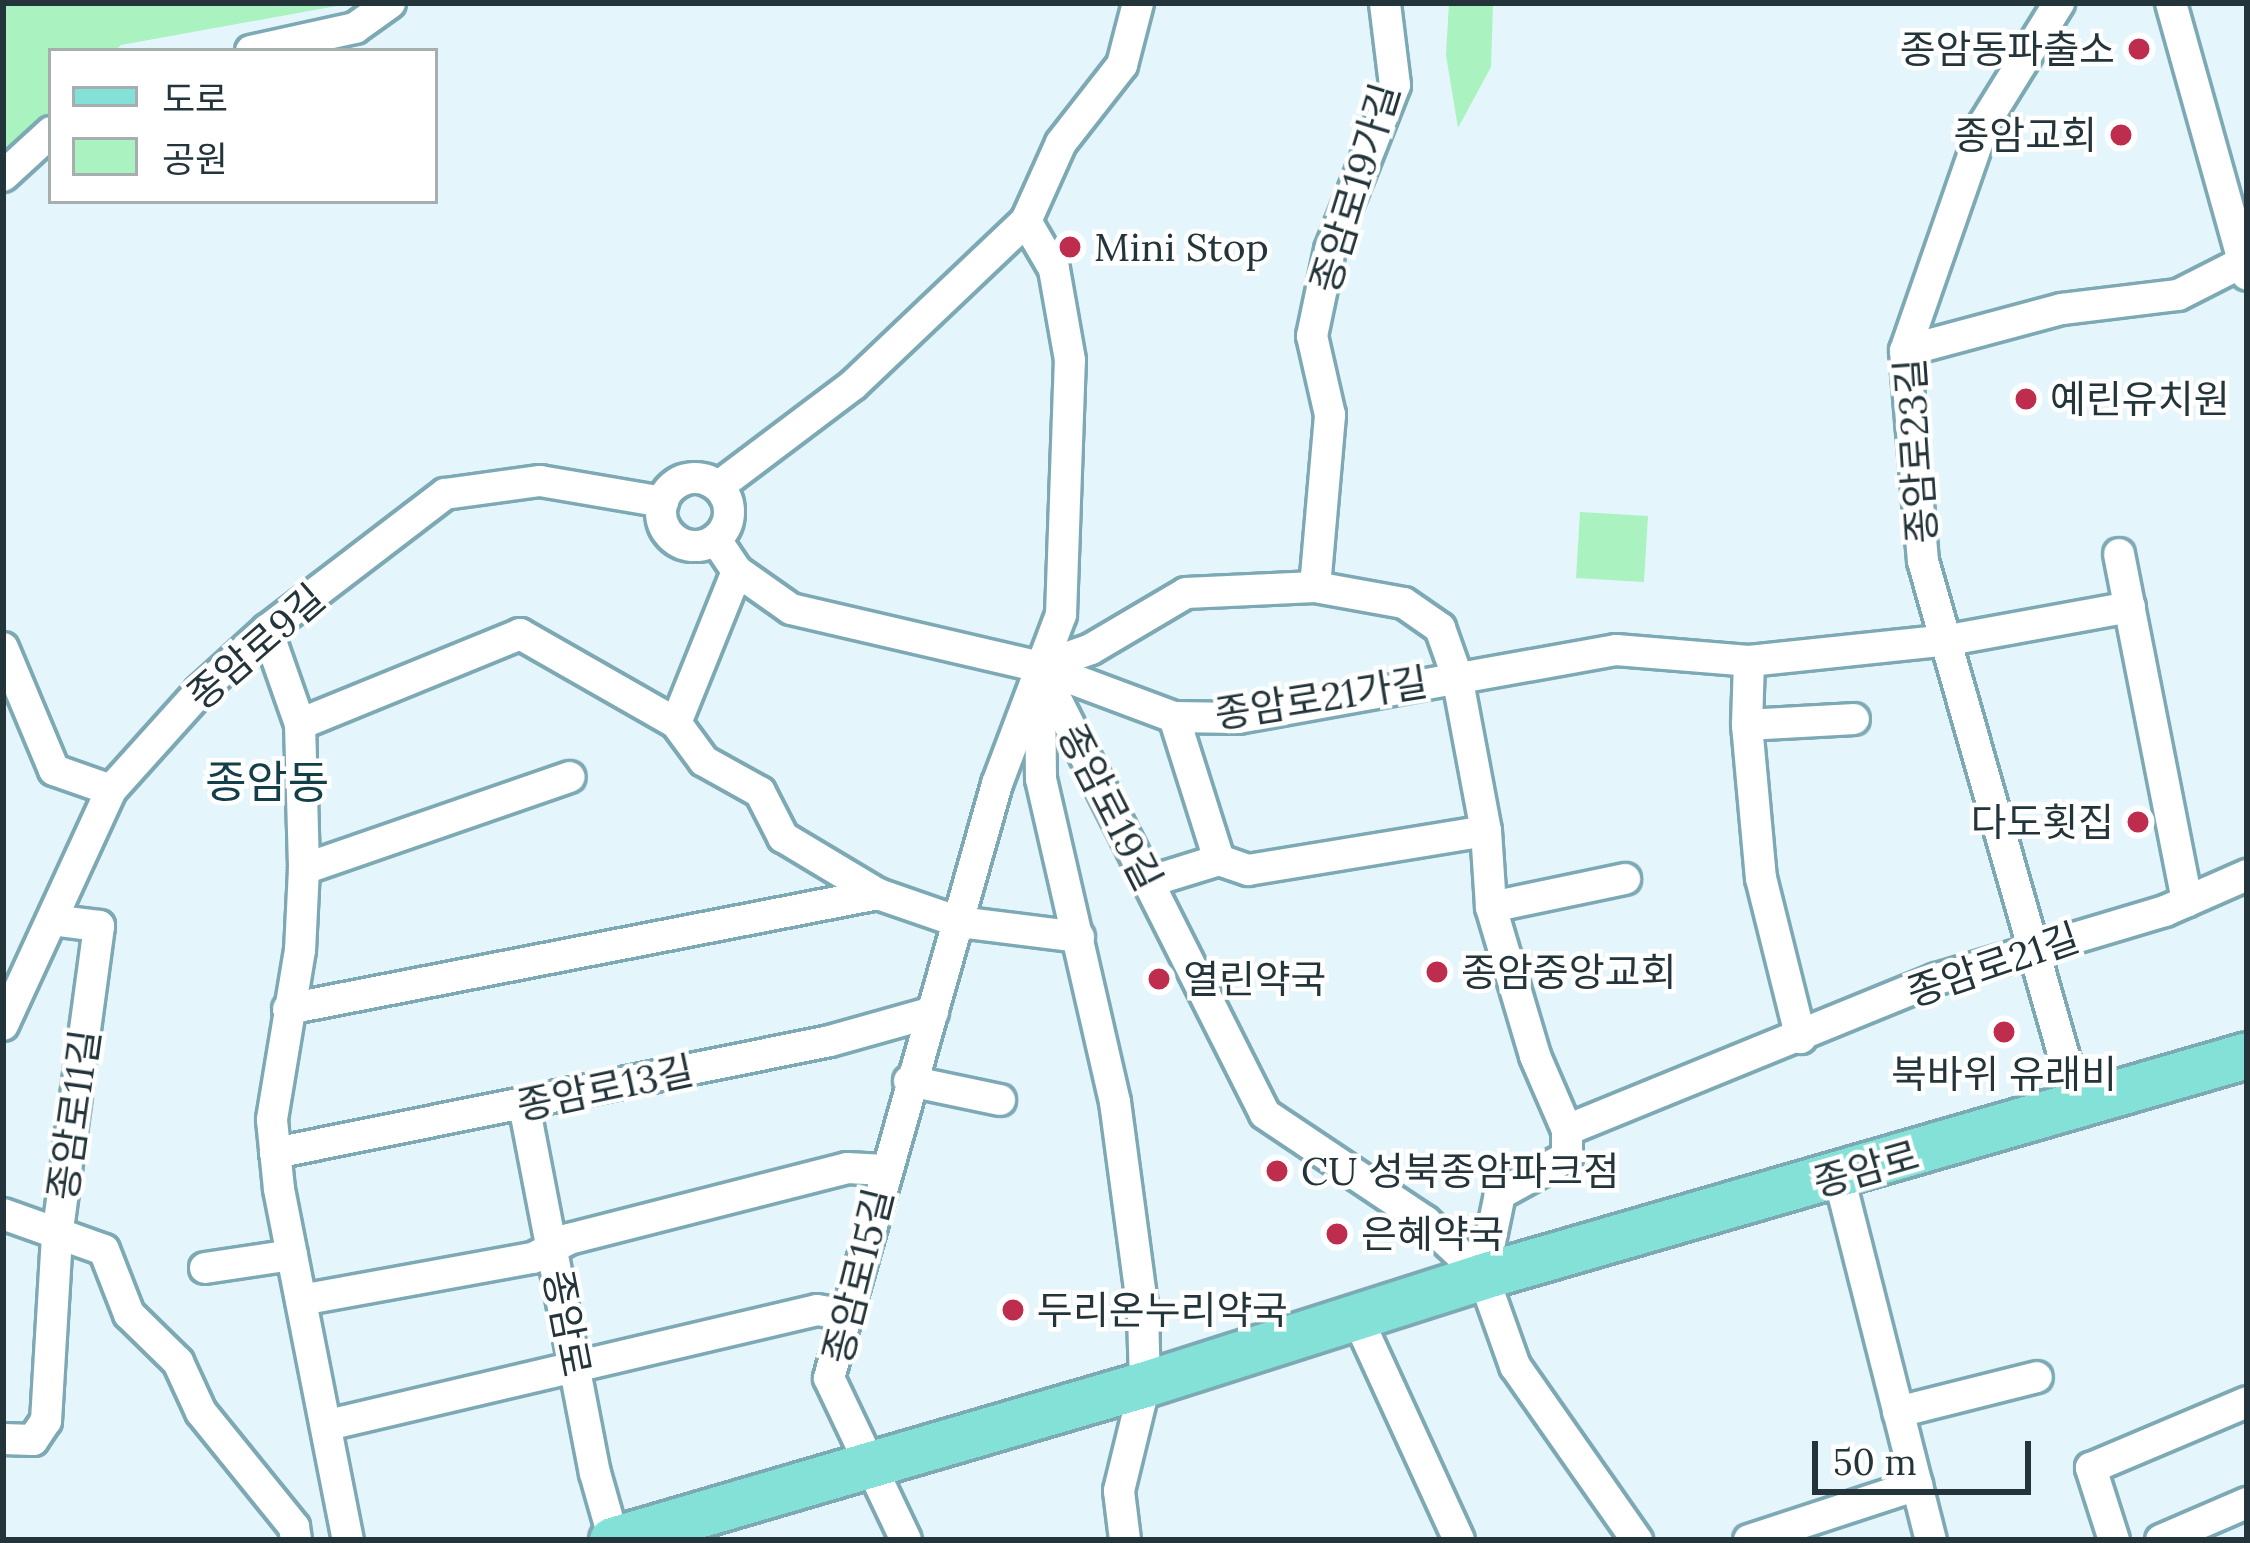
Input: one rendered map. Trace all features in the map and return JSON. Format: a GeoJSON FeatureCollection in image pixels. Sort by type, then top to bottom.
{"type":"FeatureCollection","features":[{"type":"Feature","properties":{"kind":"main road","name":"종암로"},"geometry":{"type":"LineString","coordinates":[[613,1540],[1144,1384],[1483,1276],[1839,1177],[2247,1055]]}},
{"type":"Feature","properties":{"kind":"street"},"geometry":{"type":"LineString","coordinates":[[265,48],[356,28],[390,3]]}},
{"type":"Feature","properties":{"kind":"street"},"geometry":{"type":"LineString","coordinates":[[719,486],[853,385],[1026,220],[1061,143],[1122,65],[1138,3]]}},
{"type":"Feature","properties":{"kind":"street","name":"종암로19가길"},"geometry":{"type":"LineString","coordinates":[[1315,587],[1330,415],[1312,336],[1330,250],[1395,85],[1385,3]]}},
{"type":"Feature","properties":{"kind":"street","name":"종암로23길"},"geometry":{"type":"LineString","coordinates":[[2059,3],[1984,124],[1905,351],[1923,561],[2078,1106]]}},
{"type":"Feature","properties":{"kind":"street"},"geometry":{"type":"LineString","coordinates":[[1905,351],[2062,308],[2178,295],[2245,266],[2170,3]]}},
{"type":"Feature","properties":{"kind":"street"},"geometry":{"type":"LineString","coordinates":[[3,176],[48,135]]}},
{"type":"Feature","properties":{"kind":"street"},"geometry":{"type":"LineString","coordinates":[[1026,220],[1054,269],[1070,360],[1061,615],[1040,668],[1041,779],[1115,1102],[1143,1313],[1144,1384],[1118,1491],[1124,1540]]}},
{"type":"Feature","properties":{"kind":"street"},"geometry":{"type":"LineString","coordinates":[[716,540],[680,543],[664,526],[662,502],[686,478],[719,486]]}},
{"type":"Feature","properties":{"kind":"street","name":"종암로9길"},"geometry":{"type":"LineString","coordinates":[[3,1024],[111,790],[200,691],[267,630],[445,494],[540,481],[662,502]]}},
{"type":"Feature","properties":{"kind":"street"},"geometry":{"type":"LineString","coordinates":[[716,540],[730,515],[719,486]]}},
{"type":"Feature","properties":{"kind":"street"},"geometry":{"type":"LineString","coordinates":[[716,540],[737,571],[791,609],[1040,668],[1174,717]]}},
{"type":"Feature","properties":{"kind":"street"},"geometry":{"type":"LineString","coordinates":[[2119,554],[2187,901]]}},
{"type":"Feature","properties":{"kind":"street"},"geometry":{"type":"LineString","coordinates":[[676,723],[737,571]]}},
{"type":"Feature","properties":{"kind":"street","name":"종암로21가길"},"geometry":{"type":"LineString","coordinates":[[1040,668],[1091,649],[1186,593],[1315,587],[1404,603],[1440,628],[1456,676],[1486,831],[1491,907],[1534,1056],[1567,1130]]}},
{"type":"Feature","properties":{"kind":"street"},"geometry":{"type":"LineString","coordinates":[[1456,676],[1616,650],[1749,661],[1949,640],[2130,607]]}},
{"type":"Feature","properties":{"kind":"street"},"geometry":{"type":"LineString","coordinates":[[267,630],[300,724],[304,869],[300,950],[272,1120],[292,1255],[348,1540]]}},
{"type":"Feature","properties":{"kind":"street"},"geometry":{"type":"LineString","coordinates":[[300,724],[520,634],[676,723],[704,761],[760,792],[783,837],[878,894],[959,922],[1079,937]]}},
{"type":"Feature","properties":{"kind":"street"},"geometry":{"type":"LineString","coordinates":[[3,648],[15,712],[54,770],[111,790]]}},
{"type":"Feature","properties":{"kind":"street"},"geometry":{"type":"LineString","coordinates":[[1749,661],[1748,725],[1760,878],[1801,1038]]}},
{"type":"Feature","properties":{"kind":"street","name":"종암로19길"},"geometry":{"type":"LineString","coordinates":[[1040,668],[1265,1114],[1425,1221],[1483,1276]]}},
{"type":"Feature","properties":{"kind":"street","name":"종암로15길"},"geometry":{"type":"LineString","coordinates":[[874,1463],[829,1378],[843,1314],[997,784],[1040,668]]}},
{"type":"Feature","properties":{"kind":"street","name":"종암로21가길"},"geometry":{"type":"LineString","coordinates":[[1219,860],[1174,717],[1238,718],[1456,676]]}},
{"type":"Feature","properties":{"kind":"street"},"geometry":{"type":"LineString","coordinates":[[1748,725],[1854,719]]}},
{"type":"Feature","properties":{"kind":"street"},"geometry":{"type":"LineString","coordinates":[[304,869],[569,777]]}},
{"type":"Feature","properties":{"kind":"street"},"geometry":{"type":"LineString","coordinates":[[1148,882],[1219,860],[1248,870],[1486,831]]}},
{"type":"Feature","properties":{"kind":"street","name":"종암로21길"},"geometry":{"type":"LineString","coordinates":[[1567,1130],[1937,980],[2187,901],[2247,875]]}},
{"type":"Feature","properties":{"kind":"street"},"geometry":{"type":"LineString","coordinates":[[1491,907],[1625,879]]}},
{"type":"Feature","properties":{"kind":"street"},"geometry":{"type":"LineString","coordinates":[[288,1010],[878,894]]}},
{"type":"Feature","properties":{"kind":"street","name":"종암로11길"},"geometry":{"type":"LineString","coordinates":[[52,920],[99,926],[57,1237],[104,1250],[129,1314],[178,1362],[201,1412],[294,1527],[296,1540]]}},
{"type":"Feature","properties":{"kind":"street","name":"종암로13길"},"geometry":{"type":"LineString","coordinates":[[275,1153],[830,1042],[933,1012]]}},
{"type":"Feature","properties":{"kind":"street"},"geometry":{"type":"LineString","coordinates":[[909,1081],[1000,1100]]}},
{"type":"Feature","properties":{"kind":"street","name":"종암로"},"geometry":{"type":"LineString","coordinates":[[524,1105],[613,1540]]}},
{"type":"Feature","properties":{"kind":"street"},"geometry":{"type":"LineString","coordinates":[[1567,1130],[1568,1157],[1500,1194],[1483,1276],[1515,1366],[1637,1540]]}},
{"type":"Feature","properties":{"kind":"street"},"geometry":{"type":"LineString","coordinates":[[301,1300],[533,1258],[553,1248],[848,1168],[885,1170]]}},
{"type":"Feature","properties":{"kind":"street"},"geometry":{"type":"LineString","coordinates":[[1839,1177],[1931,1540]]}},
{"type":"Feature","properties":{"kind":"street"},"geometry":{"type":"LineString","coordinates":[[3,1214],[57,1237],[46,1421],[33,1440],[3,1439]]}},
{"type":"Feature","properties":{"kind":"street"},"geometry":{"type":"LineString","coordinates":[[205,1268],[292,1255]]}},
{"type":"Feature","properties":{"kind":"street"},"geometry":{"type":"LineString","coordinates":[[328,1425],[817,1310],[843,1314]]}},
{"type":"Feature","properties":{"kind":"street"},"geometry":{"type":"LineString","coordinates":[[1356,1315],[1459,1540]]}},
{"type":"Feature","properties":{"kind":"street"},"geometry":{"type":"LineString","coordinates":[[1898,1412],[2037,1377]]}},
{"type":"Feature","properties":{"kind":"street"},"geometry":{"type":"LineString","coordinates":[[2114,1540],[2091,1468],[2247,1402]]}},
{"type":"Feature","properties":{"kind":"street"},"geometry":{"type":"LineString","coordinates":[[874,1463],[906,1540]]}},
{"type":"Feature","properties":{"kind":"street"},"geometry":{"type":"LineString","coordinates":[[1749,1540],[1917,1485]]}},
{"type":"Feature","properties":{"kind":"street"},"geometry":{"type":"LineString","coordinates":[[2161,1540],[2247,1503]]}},
{"type":"Feature","properties":{"kind":"green space"},"geometry":{"type":"Polygon","coordinates":[[[3,3],[353,3],[118,48],[48,48],[48,115],[3,157],[3,3]]]}},
{"type":"Feature","properties":{"kind":"green space"},"geometry":{"type":"Polygon","coordinates":[[[1449,3],[1493,3],[1491,67],[1458,128],[1446,55],[1449,3]]]}},
{"type":"Feature","properties":{"kind":"green space"},"geometry":{"type":"Polygon","coordinates":[[[1580,512],[1648,516],[1644,582],[1576,578],[1580,512]]]}},
{"type":"Feature","properties":{"kind":"place","name":"종암동파출소"},"geometry":{"type":"Point","coordinates":[2139,49]}},
{"type":"Feature","properties":{"kind":"place","name":"종암교회"},"geometry":{"type":"Point","coordinates":[2121,135]}},
{"type":"Feature","properties":{"kind":"place","name":"Mini Stop"},"geometry":{"type":"Point","coordinates":[1070,247]}},
{"type":"Feature","properties":{"kind":"place","name":"예린유치원"},"geometry":{"type":"Point","coordinates":[2026,399]}},
{"type":"Feature","properties":{"kind":"place","name":"다도횟집"},"geometry":{"type":"Point","coordinates":[2138,822]}},
{"type":"Feature","properties":{"kind":"place","name":"종암중앙교회"},"geometry":{"type":"Point","coordinates":[1437,972]}},
{"type":"Feature","properties":{"kind":"place","name":"열린약국"},"geometry":{"type":"Point","coordinates":[1159,979]}},
{"type":"Feature","properties":{"kind":"place","name":"북바위 유래비"},"geometry":{"type":"Point","coordinates":[2004,1032]}},
{"type":"Feature","properties":{"kind":"place","name":"CU 성북종암파크점"},"geometry":{"type":"Point","coordinates":[1277,1171]}},
{"type":"Feature","properties":{"kind":"place","name":"은혜약국"},"geometry":{"type":"Point","coordinates":[1337,1234]}},
{"type":"Feature","properties":{"kind":"place","name":"두리온누리약국"},"geometry":{"type":"Point","coordinates":[1013,1310]}},
{"type":"Feature","properties":{"kind":"district","name":"종암동"},"geometry":{"type":"Point","coordinates":[267,782]}}]}
